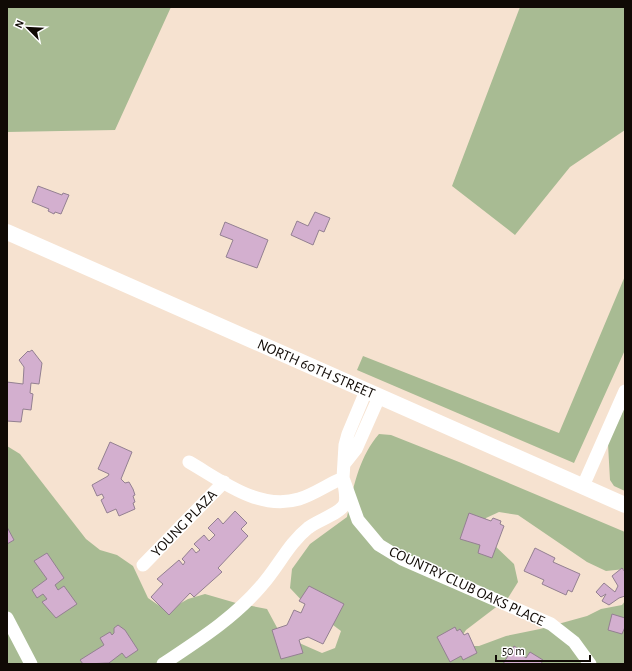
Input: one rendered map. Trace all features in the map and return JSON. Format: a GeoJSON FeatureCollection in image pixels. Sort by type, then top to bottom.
{"type":"FeatureCollection","features":[{"type":"Feature","properties":{"kind":"main road","name":"NORTH 60TH STREET"},"geometry":{"type":"LineString","coordinates":[[7,232],[625,505]]}},
{"type":"Feature","properties":{"kind":"street"},"geometry":{"type":"LineString","coordinates":[[583,486],[625,391]]}},
{"type":"Feature","properties":{"kind":"street","name":"COUNTRY CLUB OAKS PLACE"},"geometry":{"type":"LineString","coordinates":[[163,664],[210,633],[233,614],[263,584],[295,541],[307,528],[340,509],[345,503],[343,478],[345,463],[356,450],[373,394]]}},
{"type":"Feature","properties":{"kind":"street"},"geometry":{"type":"LineString","coordinates":[[189,462],[224,482],[261,500],[282,502],[315,493],[343,478]]}},
{"type":"Feature","properties":{"kind":"street","name":"COUNTRY CLUB OAKS PLACE"},"geometry":{"type":"LineString","coordinates":[[343,478],[358,520],[379,545],[402,559],[552,624],[574,642],[590,664]]}},
{"type":"Feature","properties":{"kind":"street","name":"YOUNG PLAZA"},"geometry":{"type":"LineString","coordinates":[[143,565],[224,482]]}},
{"type":"Feature","properties":{"kind":"street"},"geometry":{"type":"LineString","coordinates":[[7,618],[22,643],[31,664]]}},
{"type":"Feature","properties":{"kind":"green space"},"geometry":{"type":"Polygon","coordinates":[[[7,7],[171,7],[115,130],[7,132],[7,7]]]}},
{"type":"Feature","properties":{"kind":"green space"},"geometry":{"type":"Polygon","coordinates":[[[520,7],[625,7],[625,130],[570,167],[515,235],[452,186],[520,7]]]}},
{"type":"Feature","properties":{"kind":"green space"},"geometry":{"type":"Polygon","coordinates":[[[625,276],[625,350],[574,463],[357,370],[363,356],[559,433],[625,276]]]}},
{"type":"Feature","properties":{"kind":"green space"},"geometry":{"type":"Polygon","coordinates":[[[625,406],[625,491],[614,486],[610,480],[608,444],[625,406]]]}},
{"type":"Feature","properties":{"kind":"green space"},"geometry":{"type":"Polygon","coordinates":[[[379,434],[391,435],[459,462],[625,532],[625,569],[606,571],[587,562],[518,515],[499,512],[486,518],[483,527],[493,544],[514,564],[518,582],[508,598],[466,630],[462,636],[467,646],[479,646],[506,636],[540,629],[587,616],[601,609],[622,605],[625,601],[625,664],[7,664],[7,446],[20,454],[86,539],[100,550],[117,555],[133,566],[148,598],[167,611],[188,599],[205,594],[236,603],[267,609],[281,635],[322,653],[335,648],[341,631],[305,604],[290,588],[292,569],[310,544],[347,517],[354,484],[358,473],[366,453],[379,434]]]}},
{"type":"Feature","properties":{"kind":"building"},"geometry":{"type":"Polygon","coordinates":[[[38,186],[62,195],[63,193],[69,195],[61,214],[55,212],[54,214],[48,211],[49,209],[32,202],[38,186]]]}},
{"type":"Feature","properties":{"kind":"building"},"geometry":{"type":"Polygon","coordinates":[[[315,212],[330,218],[324,232],[319,230],[313,245],[291,235],[297,221],[308,226],[315,212]]]}},
{"type":"Feature","properties":{"kind":"building"},"geometry":{"type":"Polygon","coordinates":[[[225,222],[268,240],[257,268],[226,257],[233,240],[220,235],[225,222]]]}},
{"type":"Feature","properties":{"kind":"building"},"geometry":{"type":"Polygon","coordinates":[[[32,350],[42,363],[39,384],[31,383],[30,393],[33,394],[31,410],[23,409],[21,422],[7,421],[7,382],[23,384],[24,367],[19,360],[28,351],[29,352],[32,350]]]}},
{"type":"Feature","properties":{"kind":"building"},"geometry":{"type":"Polygon","coordinates":[[[110,442],[132,452],[121,479],[125,483],[129,482],[133,489],[135,502],[133,503],[135,509],[119,516],[116,509],[107,513],[101,500],[104,498],[102,494],[97,496],[92,485],[109,474],[98,469],[110,442]]]}},
{"type":"Feature","properties":{"kind":"building"},"geometry":{"type":"Polygon","coordinates":[[[235,511],[247,523],[241,529],[248,536],[218,568],[222,572],[194,597],[190,593],[169,615],[151,597],[163,584],[157,579],[179,560],[183,565],[185,562],[182,559],[192,548],[196,553],[200,550],[194,544],[204,535],[209,541],[215,535],[208,528],[218,518],[223,524],[235,511]]]}},
{"type":"Feature","properties":{"kind":"building"},"geometry":{"type":"Polygon","coordinates":[[[469,513],[491,521],[493,518],[501,521],[500,524],[504,526],[492,558],[478,553],[480,545],[460,539],[469,513]]]}},
{"type":"Feature","properties":{"kind":"building"},"geometry":{"type":"Polygon","coordinates":[[[7,527],[14,540],[7,544],[7,527]]]}},
{"type":"Feature","properties":{"kind":"building"},"geometry":{"type":"Polygon","coordinates":[[[535,548],[555,558],[553,562],[580,574],[572,592],[568,590],[566,595],[542,584],[544,580],[524,571],[535,548]]]}},
{"type":"Feature","properties":{"kind":"building"},"geometry":{"type":"Polygon","coordinates":[[[47,553],[64,578],[55,585],[58,590],[64,586],[77,604],[56,618],[42,602],[47,599],[43,594],[37,598],[32,590],[47,579],[34,561],[47,553]]]}},
{"type":"Feature","properties":{"kind":"building"},"geometry":{"type":"Polygon","coordinates":[[[622,568],[625,572],[625,596],[609,605],[602,601],[606,594],[601,597],[596,592],[604,583],[615,592],[618,586],[612,576],[622,568]]]}},
{"type":"Feature","properties":{"kind":"building"},"geometry":{"type":"Polygon","coordinates":[[[309,586],[344,604],[323,644],[308,637],[299,640],[303,653],[281,659],[272,630],[287,625],[294,610],[301,613],[305,604],[299,601],[309,586]]]}},
{"type":"Feature","properties":{"kind":"building"},"geometry":{"type":"Polygon","coordinates":[[[612,614],[625,618],[625,627],[622,634],[608,630],[612,614]]]}},
{"type":"Feature","properties":{"kind":"building"},"geometry":{"type":"Polygon","coordinates":[[[118,625],[125,630],[138,650],[126,658],[122,653],[109,663],[83,664],[80,660],[104,645],[100,638],[110,632],[112,635],[114,633],[114,628],[118,625]]]}},
{"type":"Feature","properties":{"kind":"building"},"geometry":{"type":"Polygon","coordinates":[[[455,627],[457,631],[460,629],[464,635],[468,633],[477,653],[463,660],[461,656],[450,662],[437,637],[455,627]]]}},
{"type":"Feature","properties":{"kind":"building"},"geometry":{"type":"Polygon","coordinates":[[[514,646],[523,652],[522,655],[526,658],[530,652],[543,660],[541,664],[503,664],[514,646]]]}}]}
